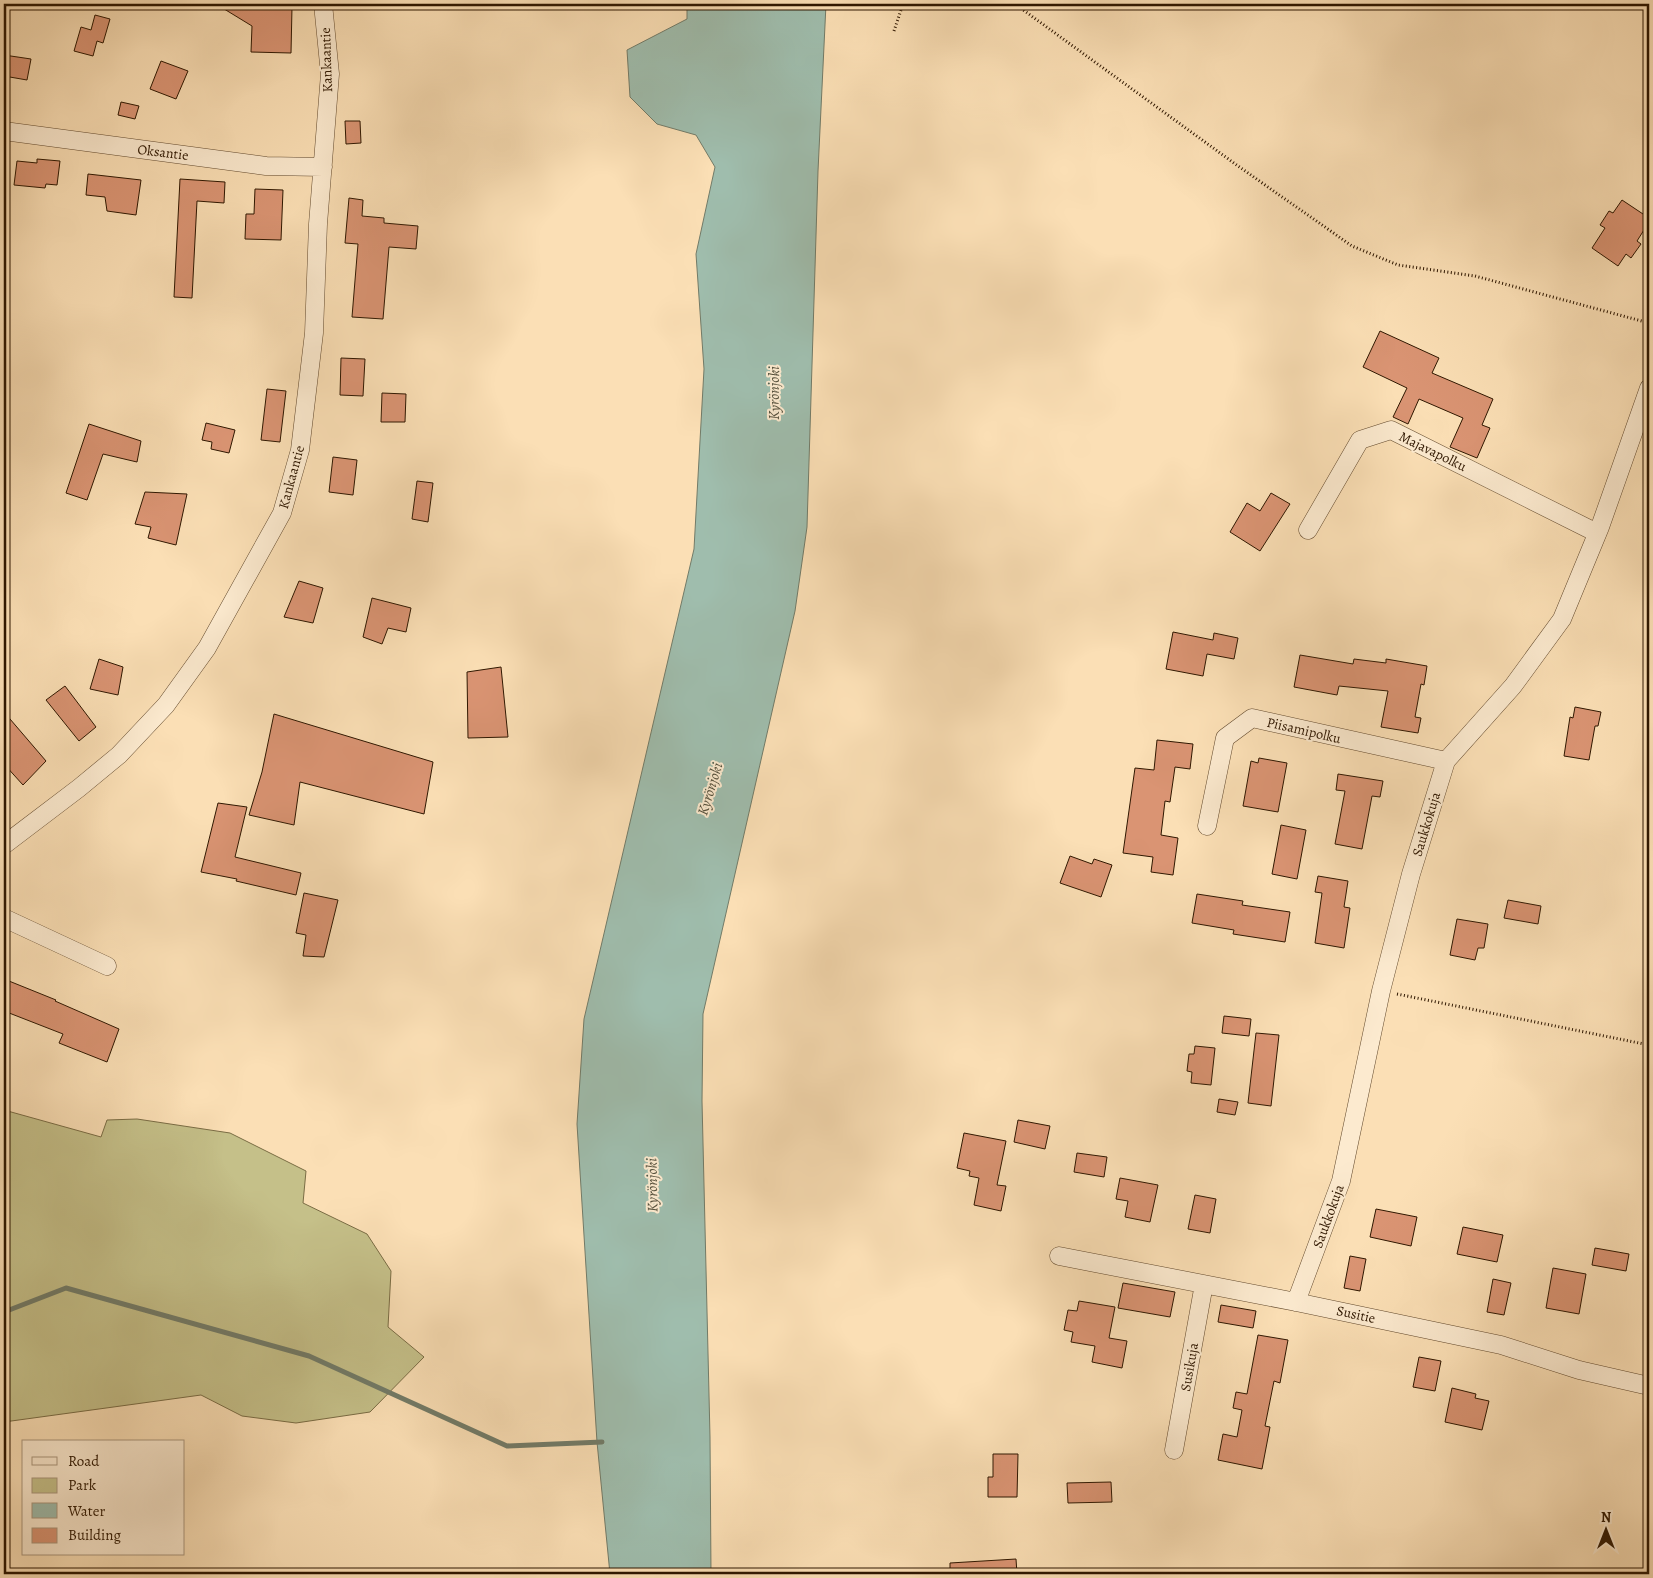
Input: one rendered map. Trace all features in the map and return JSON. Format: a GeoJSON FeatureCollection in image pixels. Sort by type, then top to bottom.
{"type":"FeatureCollection","features":[{"type":"Feature","properties":{"kind":"street","name":"Kankaantie"},"geometry":{"type":"LineString","coordinates":[[4,845],[119,755],[166,705],[208,648],[282,513],[300,450],[314,333],[318,224],[330,74],[323,4]]}},
{"type":"Feature","properties":{"kind":"street","name":"Oksantie"},"geometry":{"type":"LineString","coordinates":[[4,131],[266,166],[322,167]]}},
{"type":"Feature","properties":{"kind":"street","name":"Saukkokuja"},"geometry":{"type":"LineString","coordinates":[[1296,1302],[1341,1181],[1381,991],[1411,874],[1446,762],[1512,686],[1562,619],[1598,533],[1649,388]]}},
{"type":"Feature","properties":{"kind":"street","name":"Majavapolku"},"geometry":{"type":"LineString","coordinates":[[1308,530],[1360,440],[1391,430],[1598,533]]}},
{"type":"Feature","properties":{"kind":"street","name":"Piisamipolku"},"geometry":{"type":"LineString","coordinates":[[1207,826],[1225,738],[1252,718],[1446,762]]}},
{"type":"Feature","properties":{"kind":"street"},"geometry":{"type":"LineString","coordinates":[[4,918],[107,966]]}},
{"type":"Feature","properties":{"kind":"street","name":"Susitie"},"geometry":{"type":"LineString","coordinates":[[1059,1256],[1296,1302],[1500,1345],[1579,1370],[1649,1386]]}},
{"type":"Feature","properties":{"kind":"street","name":"Susikuja"},"geometry":{"type":"LineString","coordinates":[[1174,1450],[1204,1284]]}},
{"type":"Feature","properties":{"kind":"path"},"geometry":{"type":"LineString","coordinates":[[894,31],[903,4]]}},
{"type":"Feature","properties":{"kind":"path"},"geometry":{"type":"LineString","coordinates":[[1015,4],[1352,246],[1398,265],[1475,276],[1649,323]]}},
{"type":"Feature","properties":{"kind":"path"},"geometry":{"type":"LineString","coordinates":[[1381,991],[1649,1046]]}},
{"type":"Feature","properties":{"kind":"green space"},"geometry":{"type":"Polygon","coordinates":[[[4,1110],[101,1137],[107,1120],[137,1119],[230,1133],[306,1171],[303,1203],[367,1234],[391,1271],[388,1327],[424,1357],[370,1412],[296,1423],[242,1416],[201,1395],[4,1422],[4,1110]]]}},
{"type":"Feature","properties":{"kind":"water","name":"Kyrönjoki"},"geometry":{"type":"Polygon","coordinates":[[[687,4],[826,4],[818,171],[807,527],[795,611],[703,1014],[702,1101],[710,1437],[711,1574],[610,1574],[597,1442],[577,1124],[584,1019],[694,549],[704,369],[696,254],[715,167],[696,135],[657,124],[630,97],[627,50],[687,19],[687,4]]]}},
{"type":"Feature","properties":{"kind":"building"},"geometry":{"type":"Polygon","coordinates":[[[216,4],[287,4],[292,7],[291,53],[251,52],[252,26],[216,4]]]}},
{"type":"Feature","properties":{"kind":"building"},"geometry":{"type":"Polygon","coordinates":[[[95,15],[110,19],[103,43],[97,41],[93,56],[74,51],[81,27],[91,30],[95,15]]]}},
{"type":"Feature","properties":{"kind":"building"},"geometry":{"type":"Polygon","coordinates":[[[4,55],[31,59],[27,80],[4,76],[4,55]]]}},
{"type":"Feature","properties":{"kind":"building"},"geometry":{"type":"Polygon","coordinates":[[[161,61],[188,71],[176,99],[150,89],[161,61]]]}},
{"type":"Feature","properties":{"kind":"building"},"geometry":{"type":"Polygon","coordinates":[[[121,102],[139,106],[135,119],[118,115],[121,102]]]}},
{"type":"Feature","properties":{"kind":"building"},"geometry":{"type":"Polygon","coordinates":[[[345,121],[360,121],[361,143],[346,144],[345,121]]]}},
{"type":"Feature","properties":{"kind":"building"},"geometry":{"type":"Polygon","coordinates":[[[37,159],[60,161],[57,185],[46,184],[45,188],[14,185],[17,161],[37,163],[37,159]]]}},
{"type":"Feature","properties":{"kind":"building"},"geometry":{"type":"Polygon","coordinates":[[[88,174],[141,180],[136,215],[107,211],[105,197],[86,195],[88,174]]]}},
{"type":"Feature","properties":{"kind":"building"},"geometry":{"type":"Polygon","coordinates":[[[180,179],[225,182],[224,203],[197,201],[192,298],[174,297],[180,179]]]}},
{"type":"Feature","properties":{"kind":"building"},"geometry":{"type":"Polygon","coordinates":[[[255,189],[283,190],[281,240],[245,239],[246,214],[254,214],[255,189]]]}},
{"type":"Feature","properties":{"kind":"building"},"geometry":{"type":"Polygon","coordinates":[[[349,198],[363,200],[362,216],[384,218],[384,223],[418,226],[416,249],[389,247],[383,319],[352,317],[358,244],[345,243],[349,198]]]}},
{"type":"Feature","properties":{"kind":"building"},"geometry":{"type":"Polygon","coordinates":[[[1622,200],[1649,218],[1649,222],[1637,241],[1641,244],[1631,258],[1626,254],[1618,266],[1592,248],[1605,228],[1600,225],[1609,211],[1613,213],[1622,200]]]}},
{"type":"Feature","properties":{"kind":"building"},"geometry":{"type":"Polygon","coordinates":[[[1380,331],[1439,358],[1432,373],[1493,399],[1482,425],[1490,428],[1477,458],[1450,447],[1463,418],[1419,399],[1408,424],[1393,417],[1407,388],[1363,367],[1380,331]]]}},
{"type":"Feature","properties":{"kind":"building"},"geometry":{"type":"Polygon","coordinates":[[[341,358],[365,359],[363,396],[340,395],[341,358]]]}},
{"type":"Feature","properties":{"kind":"building"},"geometry":{"type":"Polygon","coordinates":[[[267,389],[286,391],[280,442],[261,440],[267,389]]]}},
{"type":"Feature","properties":{"kind":"building"},"geometry":{"type":"Polygon","coordinates":[[[382,393],[406,394],[405,422],[381,422],[382,393]]]}},
{"type":"Feature","properties":{"kind":"building"},"geometry":{"type":"Polygon","coordinates":[[[206,423],[235,430],[229,453],[211,449],[212,442],[202,440],[206,423]]]}},
{"type":"Feature","properties":{"kind":"building"},"geometry":{"type":"Polygon","coordinates":[[[89,424],[141,441],[137,462],[103,454],[87,500],[66,493],[89,424]]]}},
{"type":"Feature","properties":{"kind":"building"},"geometry":{"type":"Polygon","coordinates":[[[333,457],[357,460],[353,495],[329,492],[333,457]]]}},
{"type":"Feature","properties":{"kind":"building"},"geometry":{"type":"Polygon","coordinates":[[[417,481],[433,483],[428,522],[412,519],[417,481]]]}},
{"type":"Feature","properties":{"kind":"building"},"geometry":{"type":"Polygon","coordinates":[[[145,492],[187,494],[176,545],[148,538],[151,527],[135,524],[145,492]]]}},
{"type":"Feature","properties":{"kind":"building"},"geometry":{"type":"Polygon","coordinates":[[[1271,493],[1290,504],[1260,551],[1230,532],[1247,503],[1260,511],[1271,493]]]}},
{"type":"Feature","properties":{"kind":"building"},"geometry":{"type":"Polygon","coordinates":[[[299,581],[323,588],[313,623],[284,617],[299,581]]]}},
{"type":"Feature","properties":{"kind":"building"},"geometry":{"type":"Polygon","coordinates":[[[372,598],[411,608],[406,632],[388,628],[382,644],[363,637],[372,598]]]}},
{"type":"Feature","properties":{"kind":"building"},"geometry":{"type":"Polygon","coordinates":[[[1173,632],[1213,640],[1214,633],[1238,638],[1234,659],[1207,654],[1203,676],[1166,669],[1173,632]]]}},
{"type":"Feature","properties":{"kind":"building"},"geometry":{"type":"Polygon","coordinates":[[[1300,655],[1353,664],[1354,659],[1386,663],[1386,659],[1427,666],[1424,685],[1421,684],[1415,717],[1421,718],[1418,733],[1381,727],[1388,691],[1339,686],[1337,695],[1294,687],[1300,655]]]}},
{"type":"Feature","properties":{"kind":"building"},"geometry":{"type":"Polygon","coordinates":[[[99,659],[123,667],[118,695],[90,689],[99,659]]]}},
{"type":"Feature","properties":{"kind":"building"},"geometry":{"type":"Polygon","coordinates":[[[501,667],[508,737],[468,738],[467,672],[501,667]]]}},
{"type":"Feature","properties":{"kind":"building"},"geometry":{"type":"Polygon","coordinates":[[[65,686],[96,727],[79,741],[46,700],[65,686]]]}},
{"type":"Feature","properties":{"kind":"building"},"geometry":{"type":"Polygon","coordinates":[[[1575,707],[1601,712],[1598,726],[1595,726],[1589,760],[1564,756],[1570,717],[1573,718],[1575,707]]]}},
{"type":"Feature","properties":{"kind":"building"},"geometry":{"type":"Polygon","coordinates":[[[4,712],[46,761],[23,785],[4,764],[4,712]]]}},
{"type":"Feature","properties":{"kind":"building"},"geometry":{"type":"Polygon","coordinates":[[[274,714],[433,762],[424,814],[300,782],[294,825],[249,815],[262,772],[274,714]]]}},
{"type":"Feature","properties":{"kind":"building"},"geometry":{"type":"Polygon","coordinates":[[[1157,740],[1193,744],[1190,769],[1175,767],[1170,802],[1165,801],[1161,835],[1178,838],[1173,875],[1151,872],[1153,857],[1123,853],[1135,768],[1154,770],[1157,740]]]}},
{"type":"Feature","properties":{"kind":"building"},"geometry":{"type":"Polygon","coordinates":[[[1259,758],[1287,763],[1278,812],[1243,806],[1251,761],[1258,763],[1259,758]]]}},
{"type":"Feature","properties":{"kind":"building"},"geometry":{"type":"Polygon","coordinates":[[[1338,774],[1383,781],[1380,797],[1372,796],[1362,849],[1335,844],[1345,791],[1336,790],[1338,774]]]}},
{"type":"Feature","properties":{"kind":"building"},"geometry":{"type":"Polygon","coordinates":[[[218,803],[247,807],[235,857],[301,873],[296,895],[236,881],[237,879],[201,872],[218,803]]]}},
{"type":"Feature","properties":{"kind":"building"},"geometry":{"type":"Polygon","coordinates":[[[1281,825],[1306,830],[1297,879],[1272,874],[1281,825]]]}},
{"type":"Feature","properties":{"kind":"building"},"geometry":{"type":"Polygon","coordinates":[[[1070,856],[1092,864],[1094,859],[1112,865],[1101,897],[1060,883],[1070,856]]]}},
{"type":"Feature","properties":{"kind":"building"},"geometry":{"type":"Polygon","coordinates":[[[1318,876],[1348,881],[1344,907],[1350,908],[1344,948],[1315,943],[1322,893],[1315,892],[1318,876]]]}},
{"type":"Feature","properties":{"kind":"building"},"geometry":{"type":"Polygon","coordinates":[[[304,893],[338,900],[324,957],[303,956],[306,935],[296,933],[304,893]]]}},
{"type":"Feature","properties":{"kind":"building"},"geometry":{"type":"Polygon","coordinates":[[[1197,894],[1243,901],[1242,905],[1290,912],[1285,942],[1233,934],[1234,930],[1192,923],[1197,894]]]}},
{"type":"Feature","properties":{"kind":"building"},"geometry":{"type":"Polygon","coordinates":[[[1508,900],[1541,906],[1538,924],[1504,918],[1508,900]]]}},
{"type":"Feature","properties":{"kind":"building"},"geometry":{"type":"Polygon","coordinates":[[[1457,919],[1488,924],[1484,948],[1478,948],[1475,960],[1450,955],[1457,919]]]}},
{"type":"Feature","properties":{"kind":"building"},"geometry":{"type":"Polygon","coordinates":[[[4,979],[119,1029],[107,1062],[59,1043],[63,1034],[4,1011],[4,979]]]}},
{"type":"Feature","properties":{"kind":"building"},"geometry":{"type":"Polygon","coordinates":[[[1224,1016],[1251,1019],[1249,1036],[1222,1033],[1224,1016]]]}},
{"type":"Feature","properties":{"kind":"building"},"geometry":{"type":"Polygon","coordinates":[[[1256,1033],[1279,1035],[1271,1106],[1248,1103],[1256,1033]]]}},
{"type":"Feature","properties":{"kind":"building"},"geometry":{"type":"Polygon","coordinates":[[[1195,1046],[1215,1048],[1211,1085],[1191,1083],[1192,1072],[1187,1071],[1189,1054],[1194,1054],[1195,1046]]]}},
{"type":"Feature","properties":{"kind":"building"},"geometry":{"type":"Polygon","coordinates":[[[1219,1099],[1238,1102],[1235,1115],[1217,1112],[1219,1099]]]}},
{"type":"Feature","properties":{"kind":"building"},"geometry":{"type":"Polygon","coordinates":[[[1018,1120],[1050,1126],[1045,1149],[1014,1142],[1018,1120]]]}},
{"type":"Feature","properties":{"kind":"building"},"geometry":{"type":"Polygon","coordinates":[[[964,1133],[1006,1141],[997,1185],[1006,1186],[1001,1211],[974,1205],[979,1178],[969,1176],[970,1171],[957,1168],[964,1133]]]}},
{"type":"Feature","properties":{"kind":"building"},"geometry":{"type":"Polygon","coordinates":[[[1077,1153],[1107,1157],[1104,1177],[1074,1172],[1077,1153]]]}},
{"type":"Feature","properties":{"kind":"building"},"geometry":{"type":"Polygon","coordinates":[[[1120,1178],[1158,1185],[1150,1222],[1125,1217],[1128,1201],[1116,1199],[1120,1178]]]}},
{"type":"Feature","properties":{"kind":"building"},"geometry":{"type":"Polygon","coordinates":[[[1195,1195],[1216,1199],[1210,1233],[1188,1229],[1195,1195]]]}},
{"type":"Feature","properties":{"kind":"building"},"geometry":{"type":"Polygon","coordinates":[[[1376,1209],[1417,1217],[1411,1246],[1370,1237],[1376,1209]]]}},
{"type":"Feature","properties":{"kind":"building"},"geometry":{"type":"Polygon","coordinates":[[[1463,1227],[1503,1235],[1497,1262],[1457,1254],[1463,1227]]]}},
{"type":"Feature","properties":{"kind":"building"},"geometry":{"type":"Polygon","coordinates":[[[1595,1248],[1629,1254],[1626,1271],[1592,1265],[1595,1248]]]}},
{"type":"Feature","properties":{"kind":"building"},"geometry":{"type":"Polygon","coordinates":[[[1350,1256],[1366,1259],[1360,1291],[1344,1288],[1350,1256]]]}},
{"type":"Feature","properties":{"kind":"building"},"geometry":{"type":"Polygon","coordinates":[[[1553,1268],[1586,1274],[1579,1314],[1546,1308],[1553,1268]]]}},
{"type":"Feature","properties":{"kind":"building"},"geometry":{"type":"Polygon","coordinates":[[[1493,1279],[1511,1283],[1504,1315],[1487,1312],[1493,1279]]]}},
{"type":"Feature","properties":{"kind":"building"},"geometry":{"type":"Polygon","coordinates":[[[1123,1283],[1175,1292],[1170,1317],[1118,1308],[1123,1283]]]}},
{"type":"Feature","properties":{"kind":"building"},"geometry":{"type":"Polygon","coordinates":[[[1079,1301],[1115,1307],[1109,1338],[1127,1341],[1122,1368],[1092,1362],[1095,1346],[1071,1342],[1073,1332],[1064,1330],[1068,1310],[1077,1311],[1079,1301]]]}},
{"type":"Feature","properties":{"kind":"building"},"geometry":{"type":"Polygon","coordinates":[[[1221,1305],[1256,1311],[1253,1328],[1218,1322],[1221,1305]]]}},
{"type":"Feature","properties":{"kind":"building"},"geometry":{"type":"Polygon","coordinates":[[[1258,1335],[1288,1340],[1280,1383],[1274,1381],[1265,1426],[1270,1427],[1262,1469],[1218,1460],[1223,1434],[1237,1437],[1242,1410],[1233,1408],[1236,1392],[1247,1394],[1258,1335]]]}},
{"type":"Feature","properties":{"kind":"building"},"geometry":{"type":"Polygon","coordinates":[[[1419,1357],[1441,1361],[1435,1391],[1413,1387],[1419,1357]]]}},
{"type":"Feature","properties":{"kind":"building"},"geometry":{"type":"Polygon","coordinates":[[[1452,1388],[1476,1394],[1475,1398],[1489,1401],[1482,1430],[1445,1422],[1452,1388]]]}},
{"type":"Feature","properties":{"kind":"building"},"geometry":{"type":"Polygon","coordinates":[[[993,1454],[1018,1454],[1017,1497],[988,1497],[988,1477],[993,1477],[993,1454]]]}},
{"type":"Feature","properties":{"kind":"building"},"geometry":{"type":"Polygon","coordinates":[[[1111,1482],[1112,1502],[1068,1503],[1067,1483],[1111,1482]]]}},
{"type":"Feature","properties":{"kind":"building"},"geometry":{"type":"Polygon","coordinates":[[[1016,1559],[1017,1574],[950,1574],[950,1563],[1016,1559]]]}},
{"type":"Feature","properties":{"kind":"waterway"},"geometry":{"type":"LineString","coordinates":[[4,1312],[66,1288],[309,1356],[507,1446],[602,1442]]}}]}
